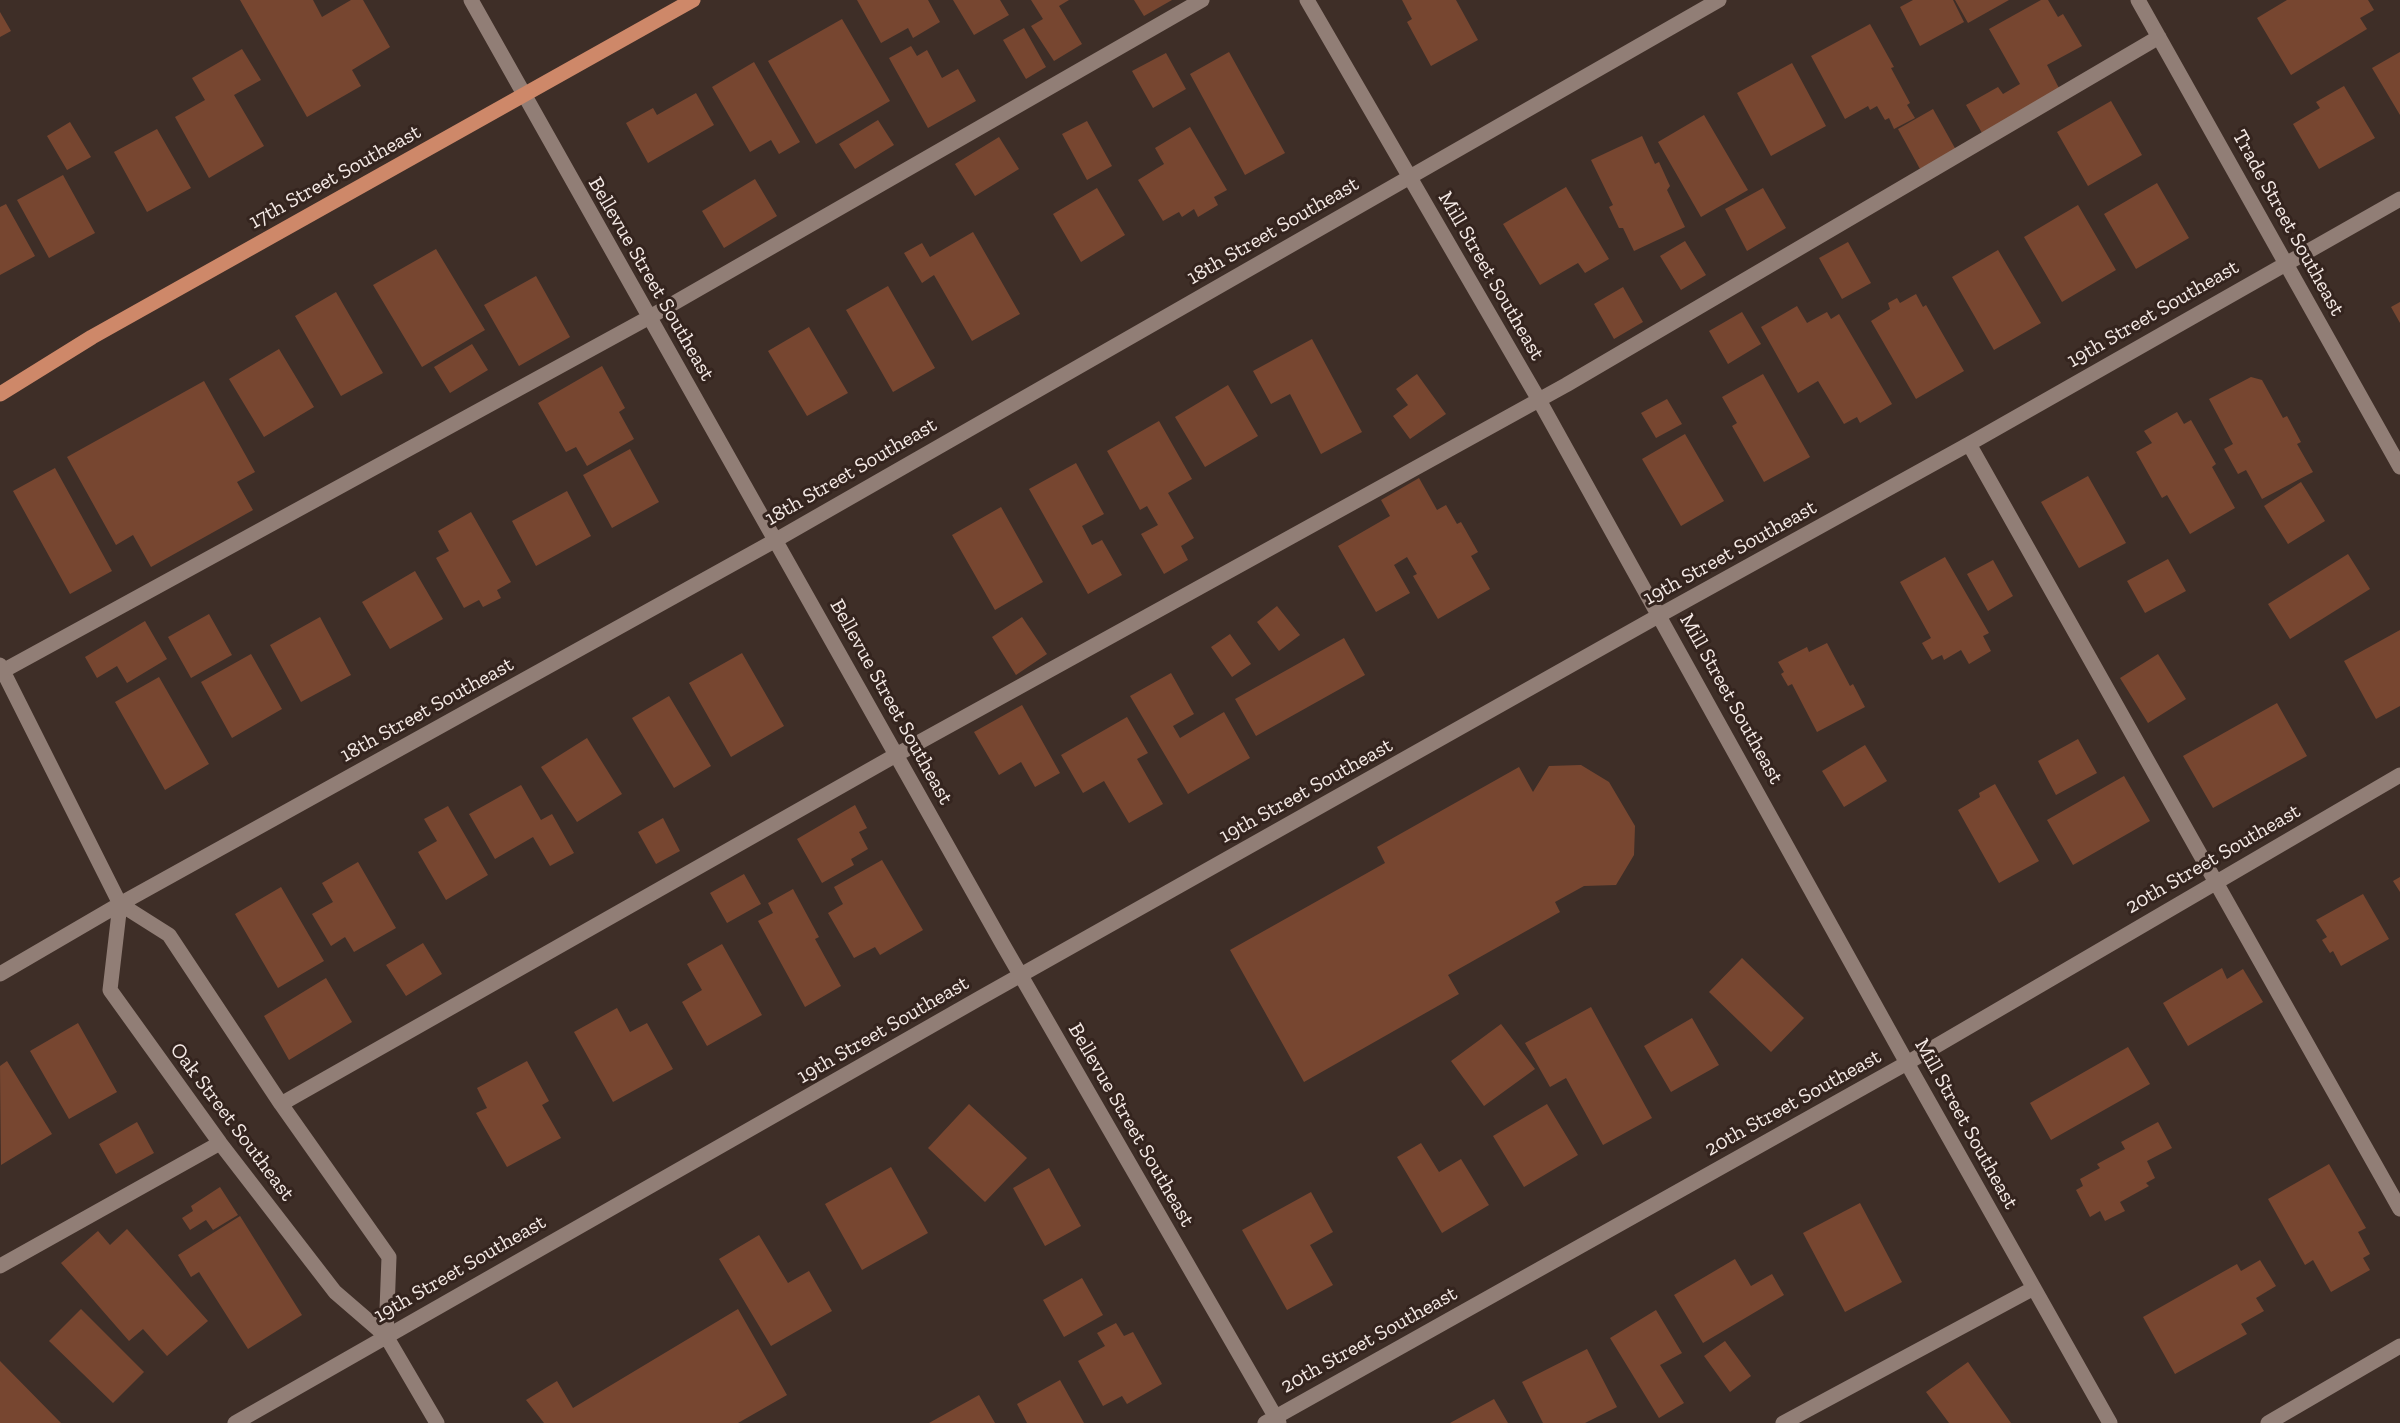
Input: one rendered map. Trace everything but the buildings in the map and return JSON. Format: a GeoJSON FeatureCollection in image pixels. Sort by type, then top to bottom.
{"type":"FeatureCollection","features":[{"type":"Feature","properties":{"kind":"main road","name":"17th Street Southeast"},"geometry":{"type":"LineString","coordinates":[[0,394],[92,337],[693,0]]}},
{"type":"Feature","properties":{"kind":"street","name":"Bellevue Street Southeast"},"geometry":{"type":"LineString","coordinates":[[471,0],[648,318],[776,540],[1273,1421]]}},
{"type":"Feature","properties":{"kind":"street"},"geometry":{"type":"LineString","coordinates":[[386,1336],[389,1257],[281,1104],[169,935],[120,904],[2,668],[648,318],[1202,0]]}},
{"type":"Feature","properties":{"kind":"street","name":"Mill Street Southeast"},"geometry":{"type":"LineString","coordinates":[[1307,0],[1539,400],[1907,1063],[2110,1423]]}},
{"type":"Feature","properties":{"kind":"street","name":"18th Street Southeast"},"geometry":{"type":"LineString","coordinates":[[0,974],[120,904],[776,540],[1719,0]]}},
{"type":"Feature","properties":{"kind":"street","name":"Trade Street Southeast"},"geometry":{"type":"LineString","coordinates":[[2138,0],[2400,467]]}},
{"type":"Feature","properties":{"kind":"street"},"geometry":{"type":"LineString","coordinates":[[281,1104],[896,755],[1539,400],[2159,37]]}},
{"type":"Feature","properties":{"kind":"street","name":"19th Street Southeast"},"geometry":{"type":"LineString","coordinates":[[235,1423],[1021,976],[1660,615],[1969,444],[2400,198]]}},
{"type":"Feature","properties":{"kind":"street"},"geometry":{"type":"LineString","coordinates":[[1969,444],[2400,1209]]}},
{"type":"Feature","properties":{"kind":"street","name":"20th Street Southeast"},"geometry":{"type":"LineString","coordinates":[[1273,1421],[1907,1063],[2400,776]]}},
{"type":"Feature","properties":{"kind":"street","name":"Oak Street Southeast"},"geometry":{"type":"LineString","coordinates":[[120,904],[110,990],[220,1143],[335,1292],[386,1336],[437,1423]]}},
{"type":"Feature","properties":{"kind":"street"},"geometry":{"type":"LineString","coordinates":[[0,1266],[220,1143]]}},
{"type":"Feature","properties":{"kind":"street"},"geometry":{"type":"LineString","coordinates":[[1783,1423],[2034,1288]]}},
{"type":"Feature","properties":{"kind":"street"},"geometry":{"type":"LineString","coordinates":[[2268,1423],[2400,1346]]}}]}
